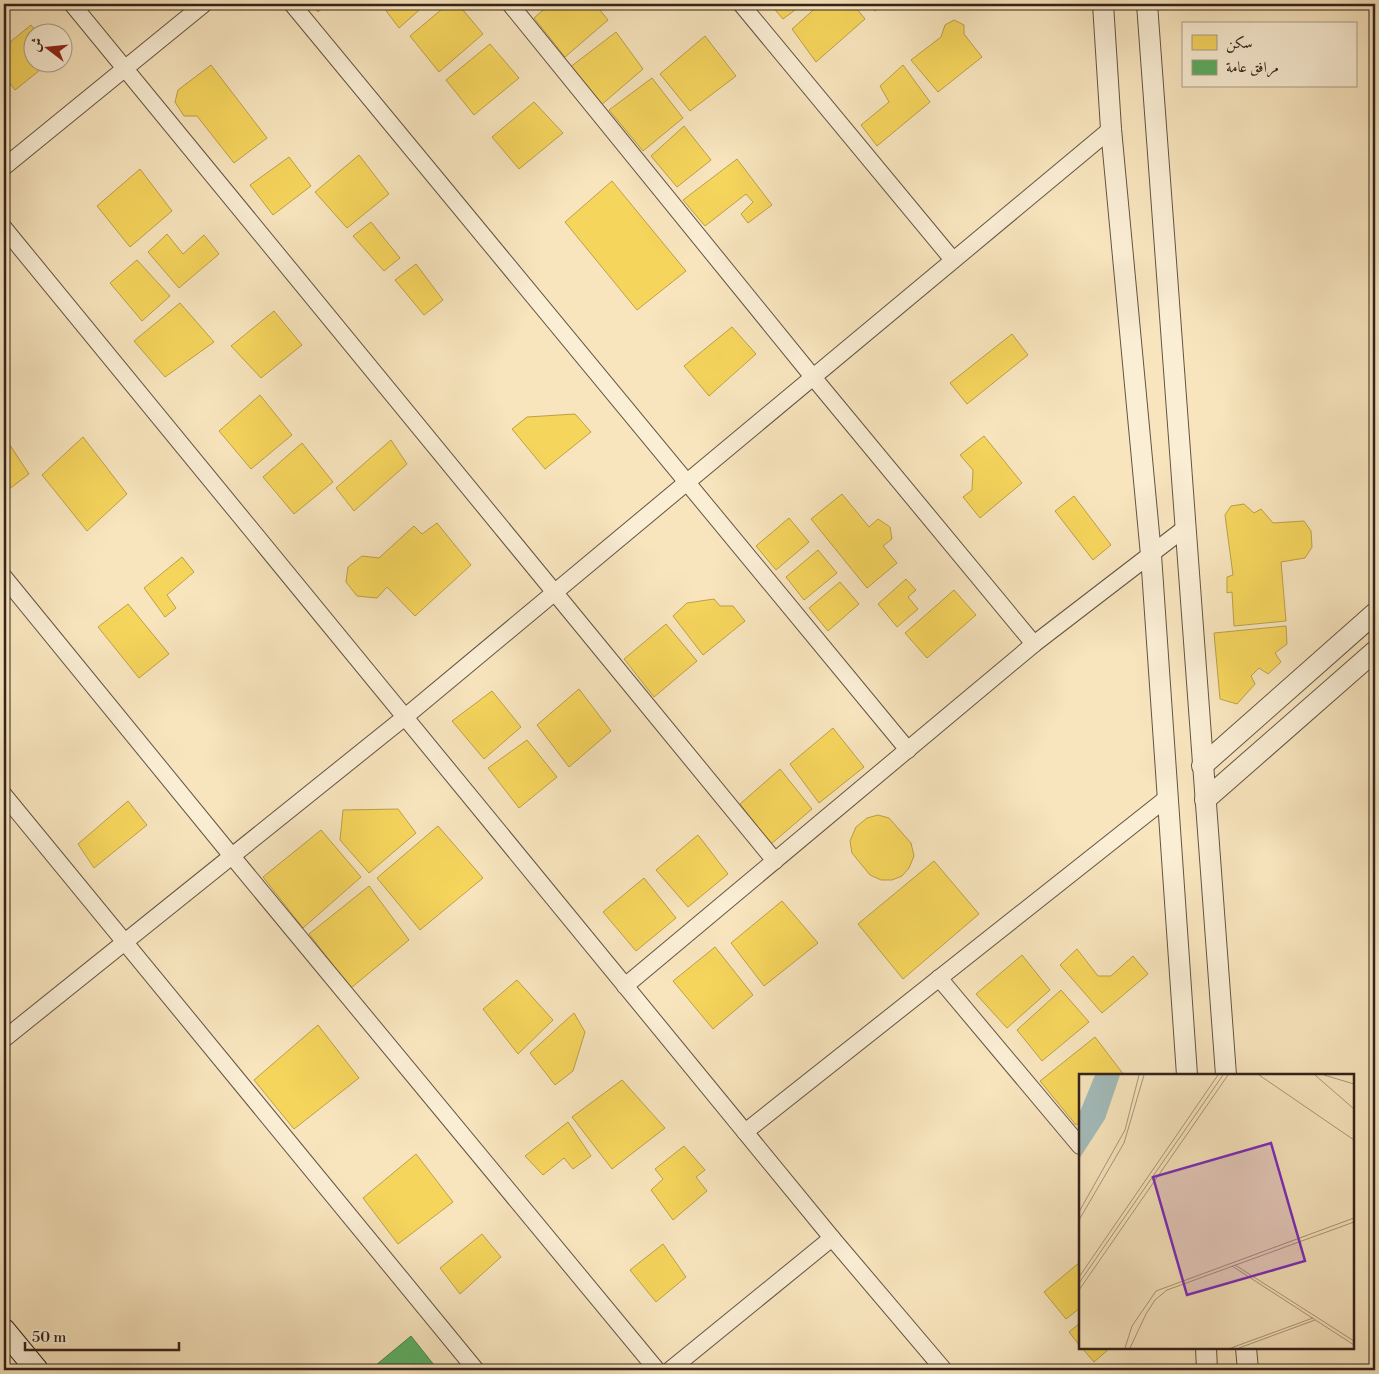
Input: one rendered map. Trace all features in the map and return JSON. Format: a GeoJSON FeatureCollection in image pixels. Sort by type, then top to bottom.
{"type":"FeatureCollection","features":[{"type":"Feature","properties":{"kind":"main road"},"geometry":{"type":"LineString","coordinates":[[4,1330],[37,1370]]}},
{"type":"Feature","properties":{"kind":"street"},"geometry":{"type":"LineString","coordinates":[[72,4],[774,861]]}},
{"type":"Feature","properties":{"kind":"street"},"geometry":{"type":"LineString","coordinates":[[4,167],[204,4]]}},
{"type":"Feature","properties":{"kind":"street"},"geometry":{"type":"LineString","coordinates":[[292,4],[908,750]]}},
{"type":"Feature","properties":{"kind":"street"},"geometry":{"type":"LineString","coordinates":[[510,4],[1034,644]]}},
{"type":"Feature","properties":{"kind":"street"},"geometry":{"type":"LineString","coordinates":[[741,4],[953,260]]}},
{"type":"Feature","properties":{"kind":"street"},"geometry":{"type":"LineString","coordinates":[[1103,4],[1111,128],[1151,555],[1187,1074]]}},
{"type":"Feature","properties":{"kind":"street"},"geometry":{"type":"LineString","coordinates":[[1147,4],[1226,1074]]}},
{"type":"Feature","properties":{"kind":"street"},"geometry":{"type":"LineString","coordinates":[[4,1038],[404,717],[1111,128]]}},
{"type":"Feature","properties":{"kind":"street"},"geometry":{"type":"LineString","coordinates":[[4,228],[832,1238],[944,1370]]}},
{"type":"Feature","properties":{"kind":"street"},"geometry":{"type":"LineString","coordinates":[[625,986],[1034,644],[1185,528]]}},
{"type":"Feature","properties":{"kind":"street"},"geometry":{"type":"LineString","coordinates":[[4,577],[231,856],[657,1370]]}},
{"type":"Feature","properties":{"kind":"street"},"geometry":{"type":"LineString","coordinates":[[1202,766],[1375,613]]}},
{"type":"Feature","properties":{"kind":"street"},"geometry":{"type":"LineString","coordinates":[[1205,800],[1375,651]]}},
{"type":"Feature","properties":{"kind":"street"},"geometry":{"type":"LineString","coordinates":[[4,795],[476,1370]]}},
{"type":"Feature","properties":{"kind":"street"},"geometry":{"type":"LineString","coordinates":[[745,1132],[1168,797]]}},
{"type":"Feature","properties":{"kind":"street"},"geometry":{"type":"LineString","coordinates":[[939,978],[1079,1145]]}},
{"type":"Feature","properties":{"kind":"street"},"geometry":{"type":"LineString","coordinates":[[670,1370],[832,1238]]}},
{"type":"Feature","properties":{"kind":"street"},"geometry":{"type":"LineString","coordinates":[[1206,1349],[1207,1370]]}},
{"type":"Feature","properties":{"kind":"street"},"geometry":{"type":"LineString","coordinates":[[1246,1349],[1248,1370]]}},
{"type":"Feature","properties":{"kind":"building: سكن"},"geometry":{"type":"Polygon","coordinates":[[[310,4],[327,4],[318,12],[310,4]]]}},
{"type":"Feature","properties":{"kind":"building: سكن"},"geometry":{"type":"Polygon","coordinates":[[[381,4],[426,4],[399,28],[381,4]]]}},
{"type":"Feature","properties":{"kind":"building: سكن"},"geometry":{"type":"Polygon","coordinates":[[[448,4],[458,4],[483,34],[439,72],[410,36],[448,4]]]}},
{"type":"Feature","properties":{"kind":"building: سكن"},"geometry":{"type":"Polygon","coordinates":[[[550,4],[595,4],[608,20],[565,57],[534,18],[550,4]]]}},
{"type":"Feature","properties":{"kind":"building: سكن"},"geometry":{"type":"Polygon","coordinates":[[[770,4],[803,4],[783,19],[770,4]]]}},
{"type":"Feature","properties":{"kind":"building: سكن"},"geometry":{"type":"Polygon","coordinates":[[[820,4],[853,4],[865,19],[816,62],[792,29],[820,4]]]}},
{"type":"Feature","properties":{"kind":"building: سكن"},"geometry":{"type":"Polygon","coordinates":[[[869,4],[883,4],[875,11],[869,4]]]}},
{"type":"Feature","properties":{"kind":"building: سكن"},"geometry":{"type":"Polygon","coordinates":[[[954,20],[964,25],[964,34],[982,57],[938,92],[911,60],[941,37],[945,25],[954,20]]]}},
{"type":"Feature","properties":{"kind":"building: سكن"},"geometry":{"type":"Polygon","coordinates":[[[22,32],[22,72],[38,72],[15,90],[4,76],[4,47],[22,32]]]}},
{"type":"Feature","properties":{"kind":"building: سكن"},"geometry":{"type":"Polygon","coordinates":[[[616,32],[643,69],[600,106],[569,68],[616,32]]]}},
{"type":"Feature","properties":{"kind":"building: سكن"},"geometry":{"type":"Polygon","coordinates":[[[705,36],[736,76],[690,111],[660,74],[705,36]]]}},
{"type":"Feature","properties":{"kind":"building: سكن"},"geometry":{"type":"Polygon","coordinates":[[[490,44],[519,78],[474,115],[446,80],[490,44]]]}},
{"type":"Feature","properties":{"kind":"building: سكن"},"geometry":{"type":"Polygon","coordinates":[[[211,65],[267,138],[234,163],[197,116],[184,116],[175,102],[178,90],[211,65]]]}},
{"type":"Feature","properties":{"kind":"building: سكن"},"geometry":{"type":"Polygon","coordinates":[[[903,65],[930,102],[877,146],[861,125],[889,102],[880,86],[903,65]]]}},
{"type":"Feature","properties":{"kind":"building: سكن"},"geometry":{"type":"Polygon","coordinates":[[[652,78],[683,118],[643,151],[609,110],[652,78]]]}},
{"type":"Feature","properties":{"kind":"building: سكن"},"geometry":{"type":"Polygon","coordinates":[[[534,102],[563,133],[519,169],[492,137],[534,102]]]}},
{"type":"Feature","properties":{"kind":"building: سكن"},"geometry":{"type":"Polygon","coordinates":[[[684,126],[711,160],[677,187],[651,156],[684,126]]]}},
{"type":"Feature","properties":{"kind":"building: سكن"},"geometry":{"type":"Polygon","coordinates":[[[359,155],[389,194],[347,228],[315,192],[359,155]]]}},
{"type":"Feature","properties":{"kind":"building: سكن"},"geometry":{"type":"Polygon","coordinates":[[[289,157],[311,186],[273,215],[250,185],[289,157]]]}},
{"type":"Feature","properties":{"kind":"building: سكن"},"geometry":{"type":"Polygon","coordinates":[[[737,159],[772,205],[748,223],[741,214],[753,202],[746,194],[705,226],[683,200],[737,159]]]}},
{"type":"Feature","properties":{"kind":"building: سكن"},"geometry":{"type":"Polygon","coordinates":[[[140,169],[172,211],[130,247],[97,206],[140,169]]]}},
{"type":"Feature","properties":{"kind":"building: سكن"},"geometry":{"type":"Polygon","coordinates":[[[612,181],[686,271],[637,310],[565,222],[612,181]]]}},
{"type":"Feature","properties":{"kind":"building: سكن"},"geometry":{"type":"Polygon","coordinates":[[[371,222],[400,258],[384,271],[353,236],[371,222]]]}},
{"type":"Feature","properties":{"kind":"building: سكن"},"geometry":{"type":"Polygon","coordinates":[[[167,234],[183,254],[204,235],[219,254],[179,288],[148,252],[167,234]]]}},
{"type":"Feature","properties":{"kind":"building: سكن"},"geometry":{"type":"Polygon","coordinates":[[[137,260],[170,296],[142,321],[110,283],[137,260]]]}},
{"type":"Feature","properties":{"kind":"building: سكن"},"geometry":{"type":"Polygon","coordinates":[[[416,264],[443,300],[424,315],[395,280],[416,264]]]}},
{"type":"Feature","properties":{"kind":"building: سكن"},"geometry":{"type":"Polygon","coordinates":[[[180,303],[214,342],[165,377],[134,341],[180,303]]]}},
{"type":"Feature","properties":{"kind":"building: سكن"},"geometry":{"type":"Polygon","coordinates":[[[274,311],[302,345],[261,378],[231,346],[274,311]]]}},
{"type":"Feature","properties":{"kind":"building: سكن"},"geometry":{"type":"Polygon","coordinates":[[[732,327],[756,354],[709,396],[684,366],[732,327]]]}},
{"type":"Feature","properties":{"kind":"building: سكن"},"geometry":{"type":"Polygon","coordinates":[[[1012,334],[1028,355],[967,404],[950,383],[1012,334]]]}},
{"type":"Feature","properties":{"kind":"building: سكن"},"geometry":{"type":"Polygon","coordinates":[[[260,395],[292,435],[251,469],[219,431],[260,395]]]}},
{"type":"Feature","properties":{"kind":"building: سكن"},"geometry":{"type":"Polygon","coordinates":[[[575,414],[591,432],[545,469],[512,429],[527,417],[575,414]]]}},
{"type":"Feature","properties":{"kind":"building: سكن"},"geometry":{"type":"Polygon","coordinates":[[[4,436],[29,474],[4,493],[4,436]]]}},
{"type":"Feature","properties":{"kind":"building: سكن"},"geometry":{"type":"Polygon","coordinates":[[[984,436],[1022,483],[980,518],[963,497],[972,490],[973,470],[960,455],[984,436]]]}},
{"type":"Feature","properties":{"kind":"building: سكن"},"geometry":{"type":"Polygon","coordinates":[[[83,437],[127,494],[87,531],[42,475],[83,437]]]}},
{"type":"Feature","properties":{"kind":"building: سكن"},"geometry":{"type":"Polygon","coordinates":[[[391,440],[407,464],[354,511],[336,488],[391,440]]]}},
{"type":"Feature","properties":{"kind":"building: سكن"},"geometry":{"type":"Polygon","coordinates":[[[302,443],[333,482],[294,514],[263,477],[302,443]]]}},
{"type":"Feature","properties":{"kind":"building: سكن"},"geometry":{"type":"Polygon","coordinates":[[[1371,447],[1375,447],[1375,486],[1374,486],[1371,447]]]}},
{"type":"Feature","properties":{"kind":"building: سكن"},"geometry":{"type":"Polygon","coordinates":[[[842,494],[869,527],[878,519],[890,527],[892,539],[883,546],[897,563],[867,588],[811,519],[842,494]]]}},
{"type":"Feature","properties":{"kind":"building: سكن"},"geometry":{"type":"Polygon","coordinates":[[[1074,496],[1111,545],[1093,560],[1055,511],[1074,496]]]}},
{"type":"Feature","properties":{"kind":"building: سكن"},"geometry":{"type":"Polygon","coordinates":[[[1244,504],[1254,513],[1261,509],[1273,523],[1304,521],[1311,531],[1312,547],[1305,558],[1281,562],[1286,621],[1234,626],[1232,592],[1227,593],[1227,577],[1233,575],[1225,515],[1231,506],[1244,504]]]}},
{"type":"Feature","properties":{"kind":"building: سكن"},"geometry":{"type":"Polygon","coordinates":[[[789,518],[809,542],[776,570],[756,546],[789,518]]]}},
{"type":"Feature","properties":{"kind":"building: سكن"},"geometry":{"type":"Polygon","coordinates":[[[437,523],[471,565],[415,616],[387,587],[377,598],[357,596],[346,582],[348,567],[362,556],[379,558],[414,526],[422,534],[437,523]]]}},
{"type":"Feature","properties":{"kind":"building: سكن"},"geometry":{"type":"Polygon","coordinates":[[[818,550],[837,573],[804,600],[786,577],[818,550]]]}},
{"type":"Feature","properties":{"kind":"building: سكن"},"geometry":{"type":"Polygon","coordinates":[[[182,557],[194,572],[167,595],[176,608],[165,617],[144,588],[182,557]]]}},
{"type":"Feature","properties":{"kind":"building: سكن"},"geometry":{"type":"Polygon","coordinates":[[[906,579],[916,590],[908,597],[918,609],[897,627],[878,604],[906,579]]]}},
{"type":"Feature","properties":{"kind":"building: سكن"},"geometry":{"type":"Polygon","coordinates":[[[840,582],[859,604],[828,631],[809,608],[840,582]]]}},
{"type":"Feature","properties":{"kind":"building: سكن"},"geometry":{"type":"Polygon","coordinates":[[[954,590],[976,615],[927,658],[905,633],[954,590]]]}},
{"type":"Feature","properties":{"kind":"building: سكن"},"geometry":{"type":"Polygon","coordinates":[[[714,599],[720,606],[733,606],[745,621],[703,655],[673,616],[687,603],[714,599]]]}},
{"type":"Feature","properties":{"kind":"building: سكن"},"geometry":{"type":"Polygon","coordinates":[[[128,604],[169,654],[139,678],[98,627],[128,604]]]}},
{"type":"Feature","properties":{"kind":"building: سكن"},"geometry":{"type":"Polygon","coordinates":[[[666,624],[697,661],[654,697],[624,659],[666,624]]]}},
{"type":"Feature","properties":{"kind":"building: سكن"},"geometry":{"type":"Polygon","coordinates":[[[1286,626],[1287,644],[1275,653],[1281,662],[1268,674],[1259,668],[1251,676],[1255,684],[1237,704],[1220,699],[1214,633],[1286,626]]]}},
{"type":"Feature","properties":{"kind":"building: سكن"},"geometry":{"type":"Polygon","coordinates":[[[579,689],[611,731],[569,767],[537,725],[579,689]]]}},
{"type":"Feature","properties":{"kind":"building: سكن"},"geometry":{"type":"Polygon","coordinates":[[[492,691],[521,727],[484,759],[452,721],[492,691]]]}},
{"type":"Feature","properties":{"kind":"building: سكن"},"geometry":{"type":"Polygon","coordinates":[[[833,728],[864,767],[819,803],[790,764],[833,728]]]}},
{"type":"Feature","properties":{"kind":"building: سكن"},"geometry":{"type":"Polygon","coordinates":[[[527,740],[557,777],[519,808],[488,768],[527,740]]]}},
{"type":"Feature","properties":{"kind":"building: سكن"},"geometry":{"type":"Polygon","coordinates":[[[780,769],[812,809],[771,844],[740,804],[780,769]]]}},
{"type":"Feature","properties":{"kind":"building: سكن"},"geometry":{"type":"Polygon","coordinates":[[[128,801],[147,825],[94,868],[78,844],[128,801]]]}},
{"type":"Feature","properties":{"kind":"building: سكن"},"geometry":{"type":"Polygon","coordinates":[[[398,809],[416,833],[369,873],[340,840],[343,810],[398,809]]]}},
{"type":"Feature","properties":{"kind":"building: سكن"},"geometry":{"type":"Polygon","coordinates":[[[878,815],[889,818],[911,843],[914,856],[909,868],[902,876],[892,880],[881,880],[870,875],[852,853],[850,841],[856,827],[867,818],[878,815]]]}},
{"type":"Feature","properties":{"kind":"building: سكن"},"geometry":{"type":"Polygon","coordinates":[[[438,826],[483,878],[420,930],[377,878],[438,826]]]}},
{"type":"Feature","properties":{"kind":"building: سكن"},"geometry":{"type":"Polygon","coordinates":[[[321,830],[361,877],[303,928],[263,877],[321,830]]]}},
{"type":"Feature","properties":{"kind":"building: سكن"},"geometry":{"type":"Polygon","coordinates":[[[698,835],[728,874],[688,907],[656,870],[698,835]]]}},
{"type":"Feature","properties":{"kind":"building: سكن"},"geometry":{"type":"Polygon","coordinates":[[[934,861],[979,914],[903,979],[858,924],[934,861]]]}},
{"type":"Feature","properties":{"kind":"building: سكن"},"geometry":{"type":"Polygon","coordinates":[[[644,878],[676,918],[636,951],[603,912],[644,878]]]}},
{"type":"Feature","properties":{"kind":"building: سكن"},"geometry":{"type":"Polygon","coordinates":[[[369,886],[409,940],[351,988],[309,934],[369,886]]]}},
{"type":"Feature","properties":{"kind":"building: سكن"},"geometry":{"type":"Polygon","coordinates":[[[782,901],[818,943],[764,986],[731,943],[782,901]]]}},
{"type":"Feature","properties":{"kind":"building: سكن"},"geometry":{"type":"Polygon","coordinates":[[[715,947],[753,995],[713,1029],[673,981],[715,947]]]}},
{"type":"Feature","properties":{"kind":"building: سكن"},"geometry":{"type":"Polygon","coordinates":[[[1077,949],[1098,976],[1111,976],[1133,956],[1148,974],[1102,1013],[1060,965],[1077,949]]]}},
{"type":"Feature","properties":{"kind":"building: سكن"},"geometry":{"type":"Polygon","coordinates":[[[1022,955],[1050,990],[1007,1028],[976,994],[1022,955]]]}},
{"type":"Feature","properties":{"kind":"building: سكن"},"geometry":{"type":"Polygon","coordinates":[[[517,980],[553,1020],[518,1054],[483,1009],[517,980]]]}},
{"type":"Feature","properties":{"kind":"building: سكن"},"geometry":{"type":"Polygon","coordinates":[[[1061,990],[1089,1022],[1042,1061],[1017,1030],[1061,990]]]}},
{"type":"Feature","properties":{"kind":"building: سكن"},"geometry":{"type":"Polygon","coordinates":[[[574,1013],[585,1032],[573,1071],[555,1085],[530,1053],[574,1013]]]}},
{"type":"Feature","properties":{"kind":"building: سكن"},"geometry":{"type":"Polygon","coordinates":[[[318,1025],[359,1078],[294,1129],[254,1080],[318,1025]]]}},
{"type":"Feature","properties":{"kind":"building: سكن"},"geometry":{"type":"Polygon","coordinates":[[[1095,1037],[1123,1074],[1079,1074],[1079,1123],[1076,1125],[1040,1081],[1095,1037]]]}},
{"type":"Feature","properties":{"kind":"building: سكن"},"geometry":{"type":"Polygon","coordinates":[[[622,1080],[665,1128],[612,1169],[572,1117],[622,1080]]]}},
{"type":"Feature","properties":{"kind":"building: سكن"},"geometry":{"type":"Polygon","coordinates":[[[568,1122],[591,1156],[573,1169],[564,1158],[543,1175],[525,1156],[568,1122]]]}},
{"type":"Feature","properties":{"kind":"building: سكن"},"geometry":{"type":"Polygon","coordinates":[[[684,1146],[705,1170],[696,1177],[707,1191],[673,1220],[651,1190],[663,1179],[655,1169],[684,1146]]]}},
{"type":"Feature","properties":{"kind":"building: سكن"},"geometry":{"type":"Polygon","coordinates":[[[416,1154],[453,1202],[398,1244],[363,1198],[416,1154]]]}},
{"type":"Feature","properties":{"kind":"building: سكن"},"geometry":{"type":"Polygon","coordinates":[[[482,1234],[501,1257],[460,1294],[440,1268],[482,1234]]]}},
{"type":"Feature","properties":{"kind":"building: سكن"},"geometry":{"type":"Polygon","coordinates":[[[663,1244],[686,1277],[656,1302],[630,1270],[663,1244]]]}},
{"type":"Feature","properties":{"kind":"building: سكن"},"geometry":{"type":"Polygon","coordinates":[[[1079,1263],[1079,1309],[1066,1319],[1044,1292],[1079,1263]]]}},
{"type":"Feature","properties":{"kind":"building: سكن"},"geometry":{"type":"Polygon","coordinates":[[[1079,1324],[1079,1345],[1069,1332],[1079,1324]]]}},
{"type":"Feature","properties":{"kind":"building: سكن"},"geometry":{"type":"Polygon","coordinates":[[[1083,1349],[1109,1349],[1094,1362],[1083,1349]]]}},
{"type":"Feature","properties":{"kind":"building: مرافق عامة"},"geometry":{"type":"Polygon","coordinates":[[[411,1336],[438,1370],[370,1370],[411,1336]]]}}]}
